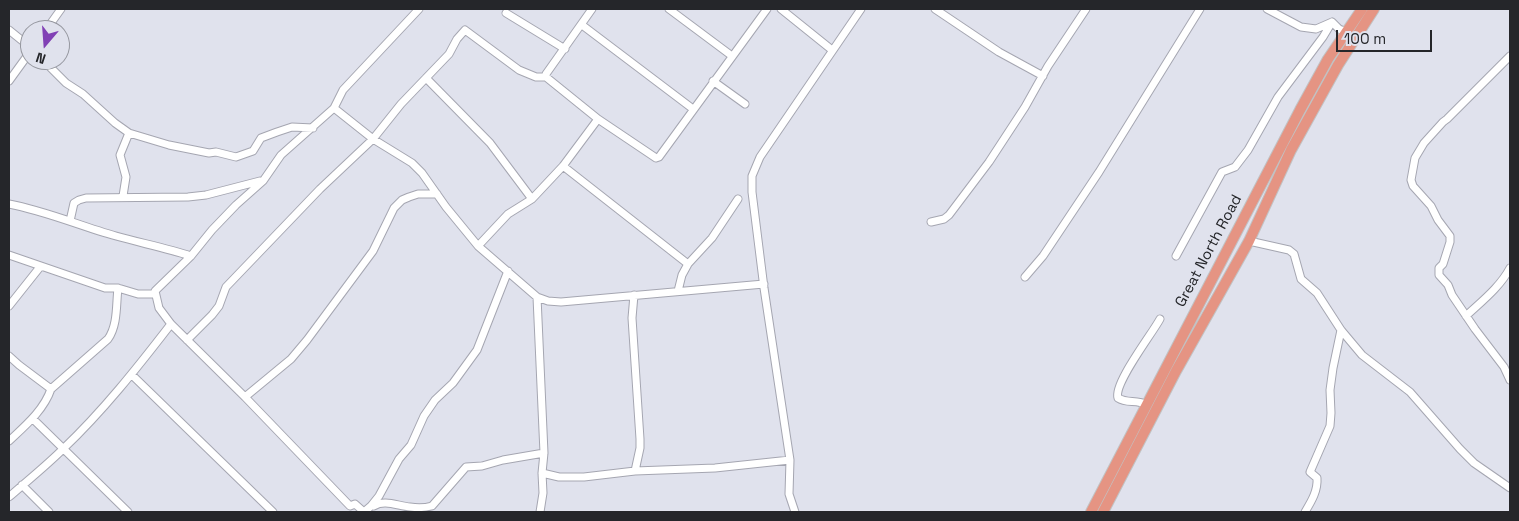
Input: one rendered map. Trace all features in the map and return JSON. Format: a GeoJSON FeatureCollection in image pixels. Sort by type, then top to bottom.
{"type":"FeatureCollection","features":[{"type":"Feature","properties":{"kind":"highway","name":"Great North Road"},"geometry":{"type":"LineString","coordinates":[[1091,512],[1304,102],[1328,59],[1362,9]]}},
{"type":"Feature","properties":{"kind":"highway","name":"Great North Road"},"geometry":{"type":"LineString","coordinates":[[1103,512],[1176,371],[1249,241],[1291,150],[1338,65],[1374,9]]}},
{"type":"Feature","properties":{"kind":"street"},"geometry":{"type":"LineString","coordinates":[[53,20],[61,9]]}},
{"type":"Feature","properties":{"kind":"street"},"geometry":{"type":"LineString","coordinates":[[154,294],[191,256],[212,230],[263,180],[281,155],[314,128],[334,108],[344,90],[419,9]]}},
{"type":"Feature","properties":{"kind":"street"},"geometry":{"type":"LineString","coordinates":[[546,77],[546,74],[592,9]]}},
{"type":"Feature","properties":{"kind":"street"},"geometry":{"type":"LineString","coordinates":[[668,9],[732,56]]}},
{"type":"Feature","properties":{"kind":"street"},"geometry":{"type":"LineString","coordinates":[[187,340],[219,306],[226,287],[320,189],[373,139],[401,104],[449,54],[457,38],[465,30],[519,70],[536,78],[546,77],[598,119],[656,158],[659,157],[767,9]]}},
{"type":"Feature","properties":{"kind":"street"},"geometry":{"type":"LineString","coordinates":[[781,9],[832,50]]}},
{"type":"Feature","properties":{"kind":"street"},"geometry":{"type":"LineString","coordinates":[[795,512],[789,494],[790,460],[764,284],[752,192],[752,176],[760,157],[861,9]]}},
{"type":"Feature","properties":{"kind":"street"},"geometry":{"type":"LineString","coordinates":[[935,9],[999,52],[1042,76]]}},
{"type":"Feature","properties":{"kind":"street"},"geometry":{"type":"LineString","coordinates":[[931,222],[944,219],[953,211],[999,147],[1086,9]]}},
{"type":"Feature","properties":{"kind":"street"},"geometry":{"type":"LineString","coordinates":[[1026,277],[1043,256],[1099,172],[1200,9]]}},
{"type":"Feature","properties":{"kind":"street"},"geometry":{"type":"LineString","coordinates":[[1267,9],[1301,27],[1316,29],[1332,22]]}},
{"type":"Feature","properties":{"kind":"street"},"geometry":{"type":"LineString","coordinates":[[506,13],[565,49]]}},
{"type":"Feature","properties":{"kind":"street"},"geometry":{"type":"LineString","coordinates":[[1332,22],[1338,29],[1346,32]]}},
{"type":"Feature","properties":{"kind":"street"},"geometry":{"type":"LineString","coordinates":[[1176,256],[1222,172],[1234,167],[1248,150],[1278,97],[1332,22]]}},
{"type":"Feature","properties":{"kind":"street"},"geometry":{"type":"LineString","coordinates":[[582,25],[693,109]]}},
{"type":"Feature","properties":{"kind":"street"},"geometry":{"type":"LineString","coordinates":[[9,30],[20,39]]}},
{"type":"Feature","properties":{"kind":"street"},"geometry":{"type":"LineString","coordinates":[[1510,56],[1436,129],[1420,150],[1412,170],[1411,180],[1413,186],[1432,206],[1438,220],[1450,236],[1450,242],[1443,264],[1439,268],[1439,274],[1448,285],[1466,316],[1504,367],[1510,380]]}},
{"type":"Feature","properties":{"kind":"street"},"geometry":{"type":"LineString","coordinates":[[9,81],[20,66]]}},
{"type":"Feature","properties":{"kind":"street"},"geometry":{"type":"LineString","coordinates":[[53,70],[66,83],[83,94],[129,133],[170,146],[210,153],[216,152],[236,157],[253,151],[261,138],[292,127],[314,128]]}},
{"type":"Feature","properties":{"kind":"street"},"geometry":{"type":"LineString","coordinates":[[426,78],[490,143],[532,199]]}},
{"type":"Feature","properties":{"kind":"street"},"geometry":{"type":"LineString","coordinates":[[713,81],[745,104]]}},
{"type":"Feature","properties":{"kind":"street"},"geometry":{"type":"LineString","coordinates":[[334,108],[373,139],[412,163],[422,172],[478,246],[537,297],[548,301],[561,302],[764,284]]}},
{"type":"Feature","properties":{"kind":"street"},"geometry":{"type":"LineString","coordinates":[[478,246],[508,214],[532,199],[563,166],[598,119]]}},
{"type":"Feature","properties":{"kind":"street"},"geometry":{"type":"LineString","coordinates":[[123,196],[126,177],[120,155],[129,133]]}},
{"type":"Feature","properties":{"kind":"street"},"geometry":{"type":"LineString","coordinates":[[563,166],[688,264]]}},
{"type":"Feature","properties":{"kind":"street"},"geometry":{"type":"LineString","coordinates":[[70,221],[74,203],[86,198],[197,196],[263,180]]}},
{"type":"Feature","properties":{"kind":"street"},"geometry":{"type":"LineString","coordinates":[[245,397],[291,359],[307,340],[373,251],[394,208],[402,200],[418,194],[437,194]]}},
{"type":"Feature","properties":{"kind":"street"},"geometry":{"type":"LineString","coordinates":[[678,292],[682,275],[688,264],[712,238],[738,199]]}},
{"type":"Feature","properties":{"kind":"street"},"geometry":{"type":"LineString","coordinates":[[9,204],[54,215],[115,236],[191,256]]}},
{"type":"Feature","properties":{"kind":"street"},"geometry":{"type":"LineString","coordinates":[[1249,241],[1289,250],[1294,254],[1301,280],[1317,293],[1341,330],[1362,355],[1410,392],[1474,463],[1510,488]]}},
{"type":"Feature","properties":{"kind":"street"},"geometry":{"type":"LineString","coordinates":[[9,255],[105,288],[118,288],[138,294],[154,294]]}},
{"type":"Feature","properties":{"kind":"street"},"geometry":{"type":"LineString","coordinates":[[9,306],[40,267]]}},
{"type":"Feature","properties":{"kind":"street"},"geometry":{"type":"LineString","coordinates":[[1466,316],[1499,285],[1510,268]]}},
{"type":"Feature","properties":{"kind":"street"},"geometry":{"type":"LineString","coordinates":[[364,512],[379,496],[399,459],[411,445],[424,416],[435,400],[453,383],[478,350],[508,271]]}},
{"type":"Feature","properties":{"kind":"street"},"geometry":{"type":"LineString","coordinates":[[10,437],[33,419],[51,389],[113,333],[118,288]]}},
{"type":"Feature","properties":{"kind":"street"},"geometry":{"type":"LineString","coordinates":[[154,294],[159,308],[171,324],[245,397],[350,506],[355,504]]}},
{"type":"Feature","properties":{"kind":"street"},"geometry":{"type":"LineString","coordinates":[[634,295],[632,318],[640,438],[635,471]]}},
{"type":"Feature","properties":{"kind":"street"},"geometry":{"type":"LineString","coordinates":[[537,297],[544,453],[543,492],[540,512]]}},
{"type":"Feature","properties":{"kind":"street"},"geometry":{"type":"LineString","coordinates":[[1147,404],[1140,401],[1125,402],[1118,398],[1116,394],[1120,382],[1154,332],[1160,319]]}},
{"type":"Feature","properties":{"kind":"street"},"geometry":{"type":"LineString","coordinates":[[9,498],[64,449],[132,375],[171,324]]}},
{"type":"Feature","properties":{"kind":"street"},"geometry":{"type":"LineString","coordinates":[[1305,512],[1312,500],[1317,484],[1317,478],[1310,472],[1330,426],[1332,413],[1330,390],[1341,330]]}},
{"type":"Feature","properties":{"kind":"street"},"geometry":{"type":"LineString","coordinates":[[9,356],[51,389]]}},
{"type":"Feature","properties":{"kind":"street"},"geometry":{"type":"LineString","coordinates":[[132,375],[273,512]]}},
{"type":"Feature","properties":{"kind":"street"},"geometry":{"type":"LineString","coordinates":[[33,419],[128,512]]}},
{"type":"Feature","properties":{"kind":"street"},"geometry":{"type":"LineString","coordinates":[[364,512],[379,502],[410,507],[432,506],[466,467],[482,466],[503,460],[544,453]]}},
{"type":"Feature","properties":{"kind":"street"},"geometry":{"type":"LineString","coordinates":[[542,473],[559,477],[584,476],[635,471],[715,468],[790,460]]}},
{"type":"Feature","properties":{"kind":"street"},"geometry":{"type":"LineString","coordinates":[[22,485],[49,512]]}},
{"type":"Feature","properties":{"kind":"street"},"geometry":{"type":"LineString","coordinates":[[355,504],[364,512]]}},
{"type":"Feature","properties":{"kind":"street"},"geometry":{"type":"LineString","coordinates":[[350,512],[355,504]]}}]}
